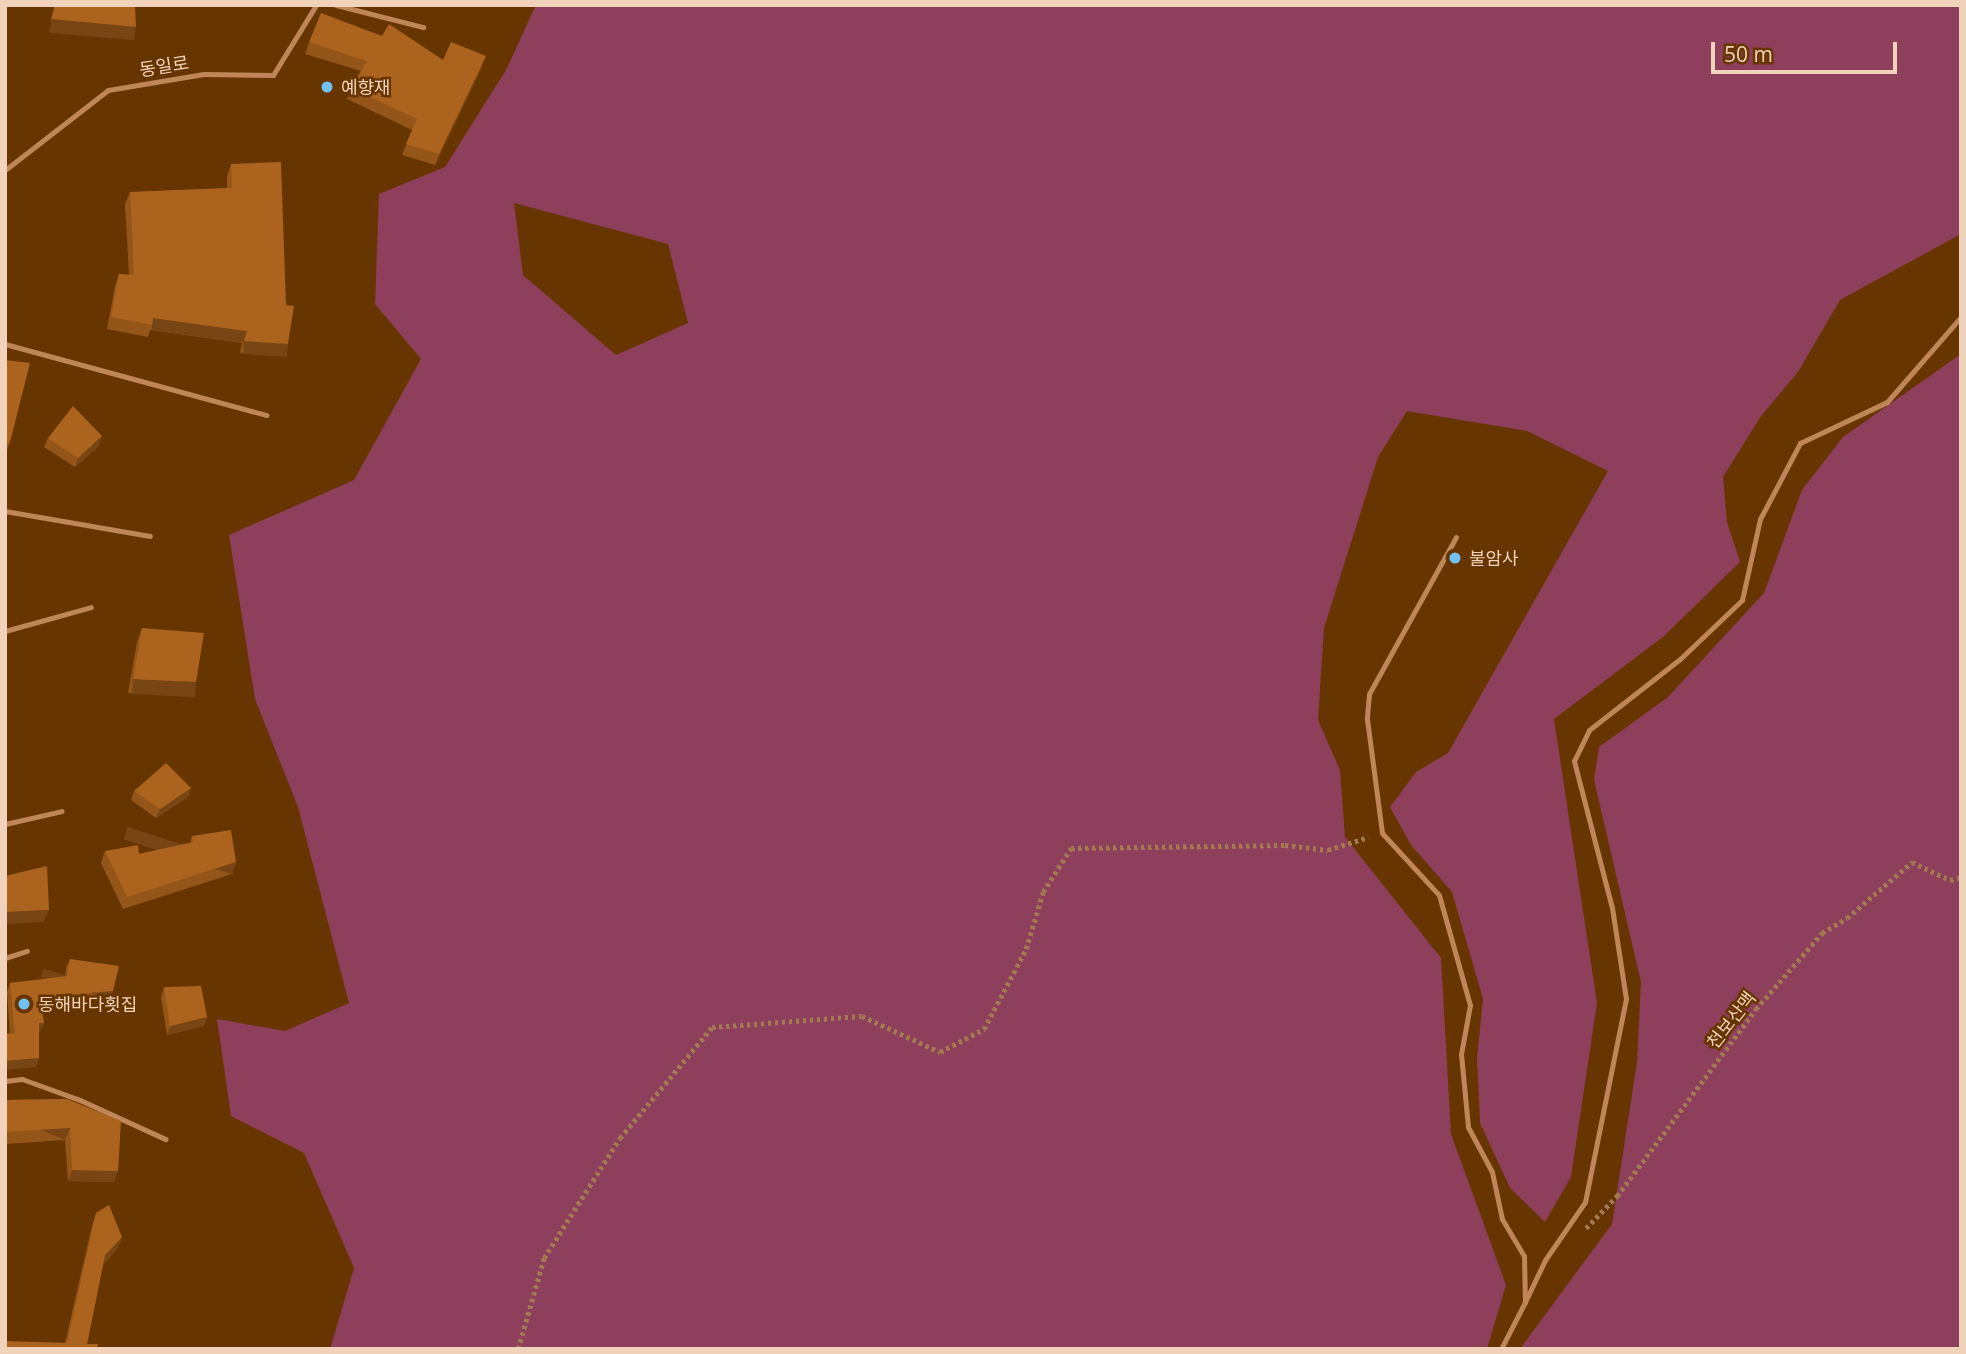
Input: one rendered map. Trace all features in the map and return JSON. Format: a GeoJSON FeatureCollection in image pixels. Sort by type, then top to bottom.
{"type":"FeatureCollection","features":[{"type":"Feature","properties":{"kind":"lane","name":"동일로"},"geometry":{"type":"LineString","coordinates":[[5,170],[108,90],[204,74],[273,75],[316,5]]}},
{"type":"Feature","properties":{"kind":"lane"},"geometry":{"type":"LineString","coordinates":[[336,5],[423,27]]}},
{"type":"Feature","properties":{"kind":"lane"},"geometry":{"type":"LineString","coordinates":[[1501,1349],[1545,1260],[1585,1202],[1626,999],[1612,908],[1574,761],[1590,730],[1680,659],[1742,600],[1760,519],[1800,443],[1887,402],[1961,317]]}},
{"type":"Feature","properties":{"kind":"lane"},"geometry":{"type":"LineString","coordinates":[[5,344],[267,415]]}},
{"type":"Feature","properties":{"kind":"lane"},"geometry":{"type":"LineString","coordinates":[[5,511],[150,536]]}},
{"type":"Feature","properties":{"kind":"lane"},"geometry":{"type":"LineString","coordinates":[[1456,537],[1369,694],[1367,719],[1382,833],[1439,895],[1469,1006],[1461,1054],[1468,1128],[1492,1172],[1502,1219],[1524,1256],[1525,1302]]}},
{"type":"Feature","properties":{"kind":"lane"},"geometry":{"type":"LineString","coordinates":[[5,631],[91,607]]}},
{"type":"Feature","properties":{"kind":"lane"},"geometry":{"type":"LineString","coordinates":[[5,824],[62,811]]}},
{"type":"Feature","properties":{"kind":"lane"},"geometry":{"type":"LineString","coordinates":[[5,958],[27,951]]}},
{"type":"Feature","properties":{"kind":"lane"},"geometry":{"type":"LineString","coordinates":[[5,1081],[22,1079],[80,1100],[165,1139]]}},
{"type":"Feature","properties":{"kind":"path"},"geometry":{"type":"LineString","coordinates":[[518,1349],[544,1258],[620,1138],[712,1027],[862,1016],[940,1052],[984,1029],[1026,949],[1043,892],[1071,848],[1285,845],[1328,850],[1382,833]]}},
{"type":"Feature","properties":{"kind":"path","name":"천보산맥"},"geometry":{"type":"LineString","coordinates":[[1581,1231],[1616,1196],[1756,1009],[1822,933],[1847,918],[1912,862],[1950,880],[1961,877]]}},
{"type":"Feature","properties":{"kind":"shaded area"},"geometry":{"type":"Polygon","coordinates":[[[536,5],[1961,5],[1961,234],[1840,300],[1798,372],[1761,416],[1723,477],[1727,522],[1740,562],[1663,637],[1554,719],[1597,1003],[1571,1177],[1545,1222],[1510,1188],[1480,1123],[1477,1058],[1483,999],[1452,892],[1411,845],[1390,807],[1416,772],[1448,753],[1608,471],[1527,431],[1407,411],[1378,457],[1324,628],[1318,720],[1340,770],[1345,837],[1441,958],[1451,1134],[1506,1285],[1487,1349],[330,1349],[354,1268],[304,1153],[231,1116],[217,1019],[285,1031],[349,1003],[298,807],[255,699],[229,535],[354,480],[421,359],[375,304],[379,194],[445,167],[506,70],[536,5]],[[514,203],[523,275],[616,355],[688,323],[668,244],[514,203]]]}},
{"type":"Feature","properties":{"kind":"shaded area"},"geometry":{"type":"Polygon","coordinates":[[[1961,354],[1961,1349],[1520,1349],[1612,1224],[1637,1062],[1641,982],[1594,780],[1599,747],[1668,697],[1764,593],[1802,490],[1843,437],[1961,354]]]}},
{"type":"Feature","properties":{"kind":"building"},"geometry":{"type":"Polygon","coordinates":[[[55,5],[135,5],[136,27],[51,19],[55,5]]]}},
{"type":"Feature","properties":{"kind":"building"},"geometry":{"type":"Polygon","coordinates":[[[321,13],[382,36],[389,24],[443,60],[451,42],[486,56],[439,154],[406,144],[417,119],[351,88],[367,61],[309,42],[321,13]]]}},
{"type":"Feature","properties":{"kind":"building"},"geometry":{"type":"Polygon","coordinates":[[[281,162],[286,305],[294,306],[288,344],[244,341],[247,331],[153,318],[152,325],[111,317],[119,274],[134,275],[130,192],[232,188],[231,164],[281,162]]]}},
{"type":"Feature","properties":{"kind":"building"},"geometry":{"type":"Polygon","coordinates":[[[5,360],[30,363],[10,442],[5,441],[5,360]]]}},
{"type":"Feature","properties":{"kind":"building"},"geometry":{"type":"Polygon","coordinates":[[[73,406],[102,436],[78,458],[48,438],[73,406]]]}},
{"type":"Feature","properties":{"kind":"building"},"geometry":{"type":"Polygon","coordinates":[[[142,628],[204,633],[196,682],[133,679],[142,628]]]}},
{"type":"Feature","properties":{"kind":"building"},"geometry":{"type":"Polygon","coordinates":[[[166,763],[191,788],[160,809],[134,791],[166,763]]]}},
{"type":"Feature","properties":{"kind":"building"},"geometry":{"type":"Polygon","coordinates":[[[231,830],[236,862],[127,897],[105,851],[138,845],[139,854],[193,842],[192,836],[231,830]]]}},
{"type":"Feature","properties":{"kind":"building"},"geometry":{"type":"Polygon","coordinates":[[[47,866],[49,910],[5,912],[5,876],[47,866]]]}},
{"type":"Feature","properties":{"kind":"building"},"geometry":{"type":"Polygon","coordinates":[[[70,959],[119,966],[113,991],[40,997],[44,1023],[39,1023],[39,1058],[5,1061],[5,1033],[15,1034],[10,983],[67,976],[70,959]]]}},
{"type":"Feature","properties":{"kind":"building"},"geometry":{"type":"Polygon","coordinates":[[[201,986],[207,1017],[170,1026],[164,987],[201,986]]]}},
{"type":"Feature","properties":{"kind":"building"},"geometry":{"type":"Polygon","coordinates":[[[67,1099],[121,1121],[118,1171],[72,1170],[70,1128],[5,1132],[5,1100],[67,1099]]]}},
{"type":"Feature","properties":{"kind":"building"},"geometry":{"type":"Polygon","coordinates":[[[109,1205],[122,1237],[105,1255],[87,1344],[98,1344],[97,1349],[5,1349],[5,1341],[67,1343],[96,1213],[109,1205]]]}},
{"type":"Feature","properties":{"kind":"place","name":"예향재"},"geometry":{"type":"Point","coordinates":[327,87]}},
{"type":"Feature","properties":{"kind":"place","name":"불암사"},"geometry":{"type":"Point","coordinates":[1455,558]}},
{"type":"Feature","properties":{"kind":"place","name":"동해바다횟집"},"geometry":{"type":"Point","coordinates":[24,1004]}}]}
